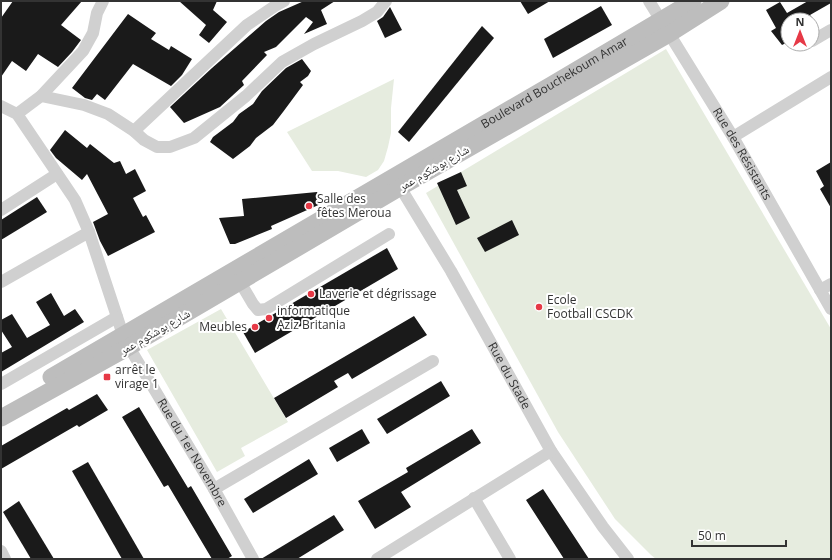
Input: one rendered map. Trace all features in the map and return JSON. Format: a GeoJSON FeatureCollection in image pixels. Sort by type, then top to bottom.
{"type":"FeatureCollection","features":[{"type":"Feature","properties":{"kind":"street"},"geometry":{"type":"LineString","coordinates":[[1,106],[17,114],[41,96],[83,51],[93,33],[97,13],[103,1]]}},
{"type":"Feature","properties":{"kind":"street"},"geometry":{"type":"LineString","coordinates":[[134,131],[247,25],[284,1]]}},
{"type":"Feature","properties":{"kind":"street"},"geometry":{"type":"LineString","coordinates":[[41,96],[84,105],[108,114],[134,131],[144,140],[157,147],[170,148],[194,138],[246,96],[263,78],[282,62],[314,44],[362,21],[377,12],[386,1]]}},
{"type":"Feature","properties":{"kind":"street","name":"Rue des Résistants"},"geometry":{"type":"LineString","coordinates":[[649,1],[733,137],[831,309]]}},
{"type":"Feature","properties":{"kind":"street"},"geometry":{"type":"LineString","coordinates":[[665,27],[693,1]]}},
{"type":"Feature","properties":{"kind":"street","name":"شارع بوشكوم عمر"},"geometry":{"type":"LineString","coordinates":[[1,418],[126,341],[240,282],[398,182],[665,27],[721,1]]}},
{"type":"Feature","properties":{"kind":"street"},"geometry":{"type":"LineString","coordinates":[[820,36],[831,30]]}},
{"type":"Feature","properties":{"kind":"street"},"geometry":{"type":"LineString","coordinates":[[733,137],[831,77]]}},
{"type":"Feature","properties":{"kind":"street","name":"Rue du 1er Novembre"},"geometry":{"type":"LineString","coordinates":[[17,114],[75,200],[89,232],[126,341],[214,489],[253,559]]}},
{"type":"Feature","properties":{"kind":"street"},"geometry":{"type":"LineString","coordinates":[[1,210],[57,174]]}},
{"type":"Feature","properties":{"kind":"street"},"geometry":{"type":"LineString","coordinates":[[1,406],[126,341],[398,182]]}},
{"type":"Feature","properties":{"kind":"street","name":"Rue du Stade"},"geometry":{"type":"LineString","coordinates":[[398,182],[451,271],[551,451],[603,528],[628,559]]}},
{"type":"Feature","properties":{"kind":"street"},"geometry":{"type":"LineString","coordinates":[[1,282],[89,232]]}},
{"type":"Feature","properties":{"kind":"street"},"geometry":{"type":"LineString","coordinates":[[240,282],[258,310],[266,309],[389,234]]}},
{"type":"Feature","properties":{"kind":"street"},"geometry":{"type":"LineString","coordinates":[[820,290],[831,284]]}},
{"type":"Feature","properties":{"kind":"street"},"geometry":{"type":"LineString","coordinates":[[1,384],[117,317]]}},
{"type":"Feature","properties":{"kind":"street"},"geometry":{"type":"LineString","coordinates":[[214,489],[433,361]]}},
{"type":"Feature","properties":{"kind":"street"},"geometry":{"type":"LineString","coordinates":[[376,559],[551,451]]}},
{"type":"Feature","properties":{"kind":"street"},"geometry":{"type":"LineString","coordinates":[[474,498],[510,559]]}},
{"type":"Feature","properties":{"kind":"street"},"geometry":{"type":"LineString","coordinates":[[1,552],[5,559]]}},
{"type":"Feature","properties":{"kind":"shaded area"},"geometry":{"type":"Polygon","coordinates":[[[666,49],[831,329],[831,559],[656,559],[651,555],[615,519],[558,432],[426,193],[666,49]]]}},
{"type":"Feature","properties":{"kind":"shaded area"},"geometry":{"type":"Polygon","coordinates":[[[394,79],[391,108],[391,133],[384,161],[378,170],[366,177],[338,171],[312,171],[287,132],[394,79]]]}},
{"type":"Feature","properties":{"kind":"shaded area"},"geometry":{"type":"Polygon","coordinates":[[[221,309],[288,422],[241,448],[245,456],[217,472],[147,350],[221,309]]]}},
{"type":"Feature","properties":{"kind":"building"},"geometry":{"type":"Polygon","coordinates":[[[13,1],[82,1],[61,25],[81,40],[58,67],[38,54],[26,71],[12,61],[1,77],[1,18],[13,1]]]}},
{"type":"Feature","properties":{"kind":"building"},"geometry":{"type":"Polygon","coordinates":[[[179,1],[217,1],[213,10],[227,22],[209,43],[199,35],[206,25],[179,1]]]}},
{"type":"Feature","properties":{"kind":"building"},"geometry":{"type":"Polygon","coordinates":[[[304,1],[335,1],[321,10],[327,24],[304,34],[313,22],[306,17],[276,47],[264,52],[267,55],[242,81],[244,85],[220,107],[184,123],[170,107],[266,21],[279,12],[304,1]]]}},
{"type":"Feature","properties":{"kind":"building"},"geometry":{"type":"Polygon","coordinates":[[[520,1],[550,1],[528,14],[520,1]]]}},
{"type":"Feature","properties":{"kind":"building"},"geometry":{"type":"Polygon","coordinates":[[[808,1],[831,1],[831,3],[815,12],[789,12],[808,1]]]}},
{"type":"Feature","properties":{"kind":"building"},"geometry":{"type":"Polygon","coordinates":[[[780,2],[786,12],[780,12],[780,42],[771,31],[776,28],[766,10],[780,2]]]}},
{"type":"Feature","properties":{"kind":"building"},"geometry":{"type":"Polygon","coordinates":[[[601,6],[612,25],[553,58],[544,39],[601,6]]]}},
{"type":"Feature","properties":{"kind":"building"},"geometry":{"type":"Polygon","coordinates":[[[390,7],[402,30],[385,38],[377,21],[383,17],[390,7]]]}},
{"type":"Feature","properties":{"kind":"building"},"geometry":{"type":"Polygon","coordinates":[[[128,14],[156,33],[151,39],[169,50],[171,46],[192,59],[182,75],[171,86],[133,64],[105,100],[97,94],[92,100],[85,98],[72,88],[128,14]]]}},
{"type":"Feature","properties":{"kind":"building"},"geometry":{"type":"Polygon","coordinates":[[[482,26],[494,38],[409,142],[398,132],[482,26]]]}},
{"type":"Feature","properties":{"kind":"building"},"geometry":{"type":"Polygon","coordinates":[[[302,59],[311,71],[308,76],[300,82],[303,85],[273,125],[256,138],[250,146],[233,159],[210,142],[213,137],[233,122],[239,114],[253,104],[262,91],[286,68],[302,59]]]}},
{"type":"Feature","properties":{"kind":"building"},"geometry":{"type":"Polygon","coordinates":[[[65,130],[87,148],[90,144],[114,163],[120,161],[126,174],[135,169],[146,191],[133,198],[143,217],[146,215],[155,232],[108,256],[100,241],[93,222],[108,214],[87,174],[82,180],[56,158],[50,150],[65,130]]]}},
{"type":"Feature","properties":{"kind":"building"},"geometry":{"type":"Polygon","coordinates":[[[831,162],[831,208],[820,189],[824,186],[816,171],[831,162]]]}},
{"type":"Feature","properties":{"kind":"building"},"geometry":{"type":"Polygon","coordinates":[[[461,172],[467,186],[457,190],[470,218],[456,225],[437,183],[461,172]]]}},
{"type":"Feature","properties":{"kind":"building"},"geometry":{"type":"Polygon","coordinates":[[[317,192],[323,203],[271,226],[272,229],[235,244],[230,244],[219,218],[244,216],[242,199],[317,192]]]}},
{"type":"Feature","properties":{"kind":"building"},"geometry":{"type":"Polygon","coordinates":[[[37,197],[47,212],[1,240],[1,220],[37,197]]]}},
{"type":"Feature","properties":{"kind":"building"},"geometry":{"type":"Polygon","coordinates":[[[512,220],[519,235],[485,252],[477,238],[512,220]]]}},
{"type":"Feature","properties":{"kind":"building"},"geometry":{"type":"Polygon","coordinates":[[[387,248],[398,269],[255,353],[243,332],[387,248]]]}},
{"type":"Feature","properties":{"kind":"building"},"geometry":{"type":"Polygon","coordinates":[[[51,293],[64,316],[75,309],[84,322],[1,372],[1,353],[12,347],[1,330],[1,320],[12,314],[27,338],[50,325],[36,302],[51,293]]]}},
{"type":"Feature","properties":{"kind":"building"},"geometry":{"type":"Polygon","coordinates":[[[414,316],[427,335],[352,379],[348,373],[334,381],[338,387],[286,418],[274,398],[414,316]]]}},
{"type":"Feature","properties":{"kind":"building"},"geometry":{"type":"Polygon","coordinates":[[[441,381],[450,396],[387,434],[377,419],[441,381]]]}},
{"type":"Feature","properties":{"kind":"building"},"geometry":{"type":"Polygon","coordinates":[[[97,394],[108,410],[79,427],[77,425],[1,469],[1,446],[67,408],[69,410],[97,394]]]}},
{"type":"Feature","properties":{"kind":"building"},"geometry":{"type":"Polygon","coordinates":[[[139,407],[188,488],[191,486],[232,556],[227,559],[212,559],[168,485],[164,487],[122,417],[139,407]]]}},
{"type":"Feature","properties":{"kind":"building"},"geometry":{"type":"Polygon","coordinates":[[[362,429],[370,443],[337,462],[329,448],[362,429]]]}},
{"type":"Feature","properties":{"kind":"building"},"geometry":{"type":"Polygon","coordinates":[[[472,429],[481,443],[401,492],[411,507],[375,529],[358,501],[408,472],[406,468],[472,429]]]}},
{"type":"Feature","properties":{"kind":"building"},"geometry":{"type":"Polygon","coordinates":[[[309,459],[318,474],[253,513],[244,499],[309,459]]]}},
{"type":"Feature","properties":{"kind":"building"},"geometry":{"type":"Polygon","coordinates":[[[88,462],[144,559],[122,559],[72,471],[88,462]]]}},
{"type":"Feature","properties":{"kind":"building"},"geometry":{"type":"Polygon","coordinates":[[[543,489],[589,559],[564,559],[526,500],[543,489]]]}},
{"type":"Feature","properties":{"kind":"building"},"geometry":{"type":"Polygon","coordinates":[[[19,501],[54,559],[31,559],[3,512],[19,501]]]}},
{"type":"Feature","properties":{"kind":"building"},"geometry":{"type":"Polygon","coordinates":[[[334,515],[344,530],[297,559],[261,559],[334,515]]]}},
{"type":"Feature","properties":{"kind":"place","name":"Salle des fêtes Meroua"},"geometry":{"type":"Point","coordinates":[309,206]}},
{"type":"Feature","properties":{"kind":"place","name":"Laverie et dégrissage"},"geometry":{"type":"Point","coordinates":[311,294]}},
{"type":"Feature","properties":{"kind":"place","name":"Ecole Football CSCDK"},"geometry":{"type":"Point","coordinates":[539,307]}},
{"type":"Feature","properties":{"kind":"place","name":"informatique Aziz Britania"},"geometry":{"type":"Point","coordinates":[269,318]}},
{"type":"Feature","properties":{"kind":"place","name":"Meubles"},"geometry":{"type":"Point","coordinates":[255,327]}},
{"type":"Feature","properties":{"kind":"place","name":"arrêt le virage 1"},"geometry":{"type":"Point","coordinates":[107,377]}}]}
